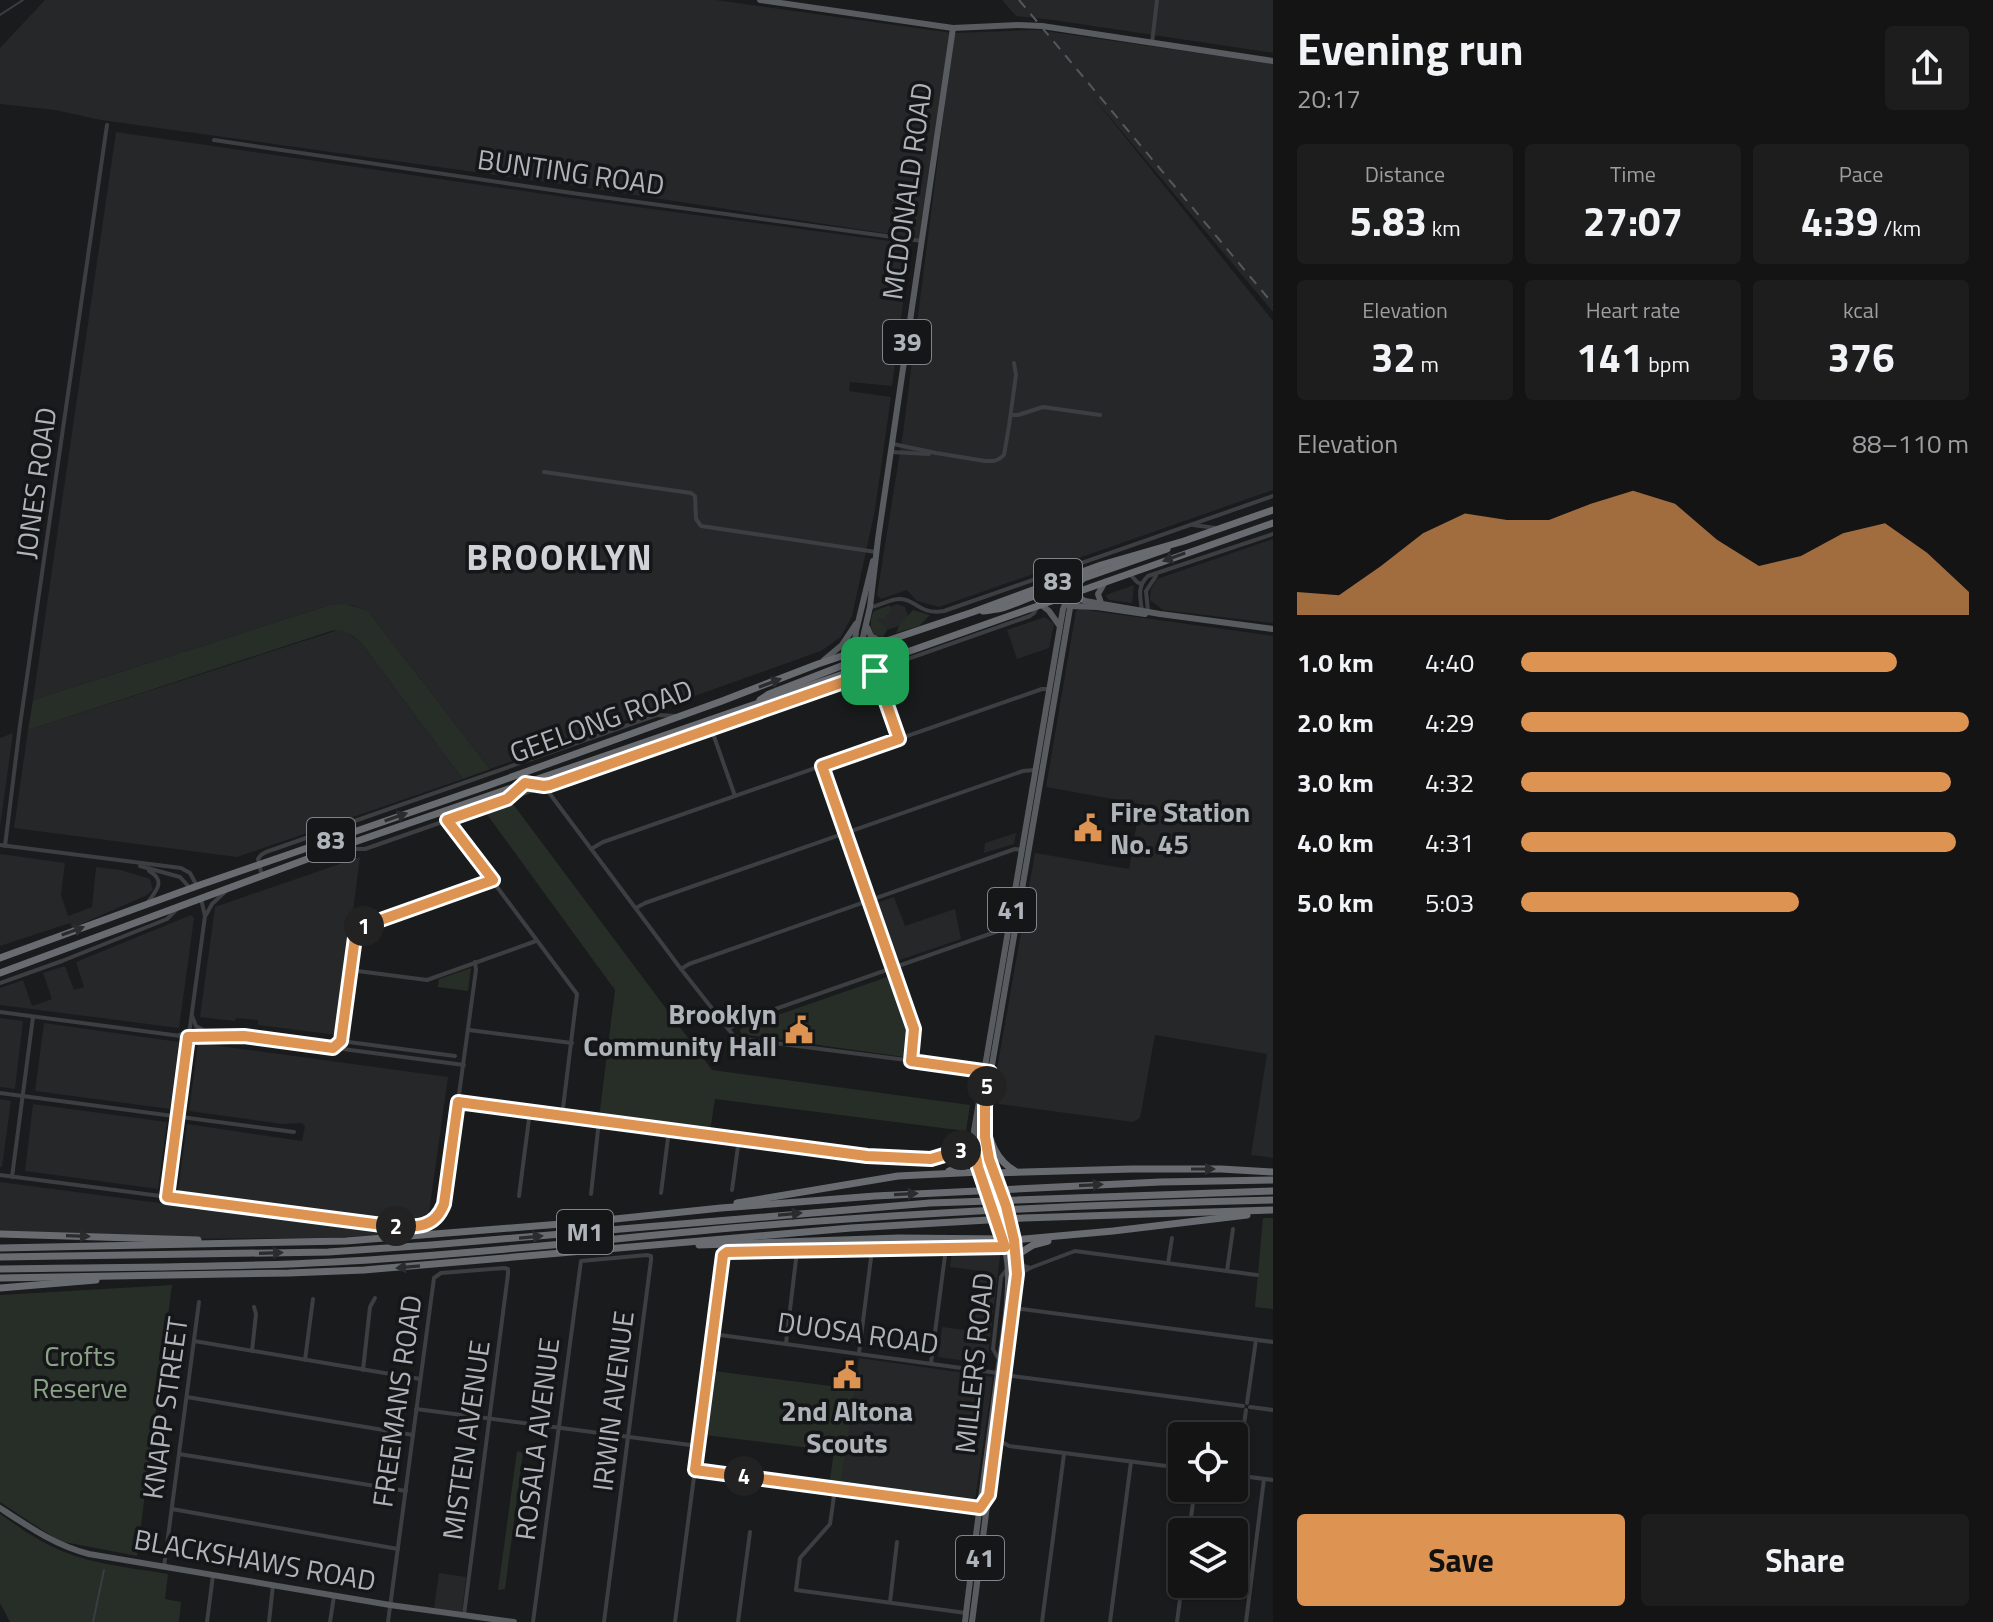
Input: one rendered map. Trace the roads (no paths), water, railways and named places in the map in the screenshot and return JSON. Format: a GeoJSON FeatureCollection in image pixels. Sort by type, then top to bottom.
{"type":"FeatureCollection","features":[{"type":"Feature","properties":{"kind":"highway","name":"GEELONG ROAD"},"geometry":{"type":"LineString","coordinates":[[0,958],[484,787],[818,664],[1101,565],[1184,541],[1273,510]]}},
{"type":"Feature","properties":{"kind":"highway","name":"GEELONG ROAD"},"geometry":{"type":"LineString","coordinates":[[0,973],[337,848],[1273,523]]}},
{"type":"Feature","properties":{"kind":"highway"},"geometry":{"type":"LineString","coordinates":[[973,612],[1002,608],[1053,591],[1069,593],[1084,578],[1184,541]]}},
{"type":"Feature","properties":{"kind":"highway"},"geometry":{"type":"LineString","coordinates":[[755,704],[769,694],[849,663],[859,651],[866,656],[890,658]]}},
{"type":"Feature","properties":{"kind":"highway"},"geometry":{"type":"LineString","coordinates":[[698,710],[703,722]]}},
{"type":"Feature","properties":{"kind":"highway"},"geometry":{"type":"LineString","coordinates":[[194,887],[199,898]]}},
{"type":"Feature","properties":{"kind":"highway"},"geometry":{"type":"LineString","coordinates":[[984,1118],[988,1144],[1000,1160],[1021,1173]]}},
{"type":"Feature","properties":{"kind":"highway"},"geometry":{"type":"LineString","coordinates":[[944,1173],[971,1163],[976,1156]]}},
{"type":"Feature","properties":{"kind":"highway"},"geometry":{"type":"LineString","coordinates":[[993,1173],[1118,1169],[1273,1172]]}},
{"type":"Feature","properties":{"kind":"highway"},"geometry":{"type":"LineString","coordinates":[[689,1212],[887,1177],[980,1172]]}},
{"type":"Feature","properties":{"kind":"highway","name":"M1"},"geometry":{"type":"LineString","coordinates":[[0,1248],[316,1242],[586,1222],[823,1199],[1160,1182],[1273,1180]]}},
{"type":"Feature","properties":{"kind":"highway","name":"M1"},"geometry":{"type":"LineString","coordinates":[[0,1257],[367,1250],[823,1211],[1017,1199],[1273,1191]]}},
{"type":"Feature","properties":{"kind":"highway","name":"M1"},"geometry":{"type":"LineString","coordinates":[[0,1269],[347,1261],[980,1210],[1273,1200]]}},
{"type":"Feature","properties":{"kind":"highway"},"geometry":{"type":"LineString","coordinates":[[1014,1240],[1273,1211]]}},
{"type":"Feature","properties":{"kind":"highway","name":"M1"},"geometry":{"type":"LineString","coordinates":[[0,1278],[364,1270],[818,1230],[1024,1218],[1273,1211]]}},
{"type":"Feature","properties":{"kind":"highway"},"geometry":{"type":"LineString","coordinates":[[1017,1255],[1033,1245],[1113,1231]]}},
{"type":"Feature","properties":{"kind":"highway"},"geometry":{"type":"LineString","coordinates":[[0,1234],[316,1242]]}},
{"type":"Feature","properties":{"kind":"highway"},"geometry":{"type":"LineString","coordinates":[[569,1253],[863,1239],[1004,1243]]}},
{"type":"Feature","properties":{"kind":"highway"},"geometry":{"type":"LineString","coordinates":[[0,1288],[122,1276]]}},
{"type":"Feature","properties":{"kind":"main road"},"geometry":{"type":"LineString","coordinates":[[760,0],[953,28],[1039,26],[1273,61]]}},
{"type":"Feature","properties":{"kind":"main road","name":"MCDONALD ROAD"},"geometry":{"type":"LineString","coordinates":[[859,651],[870,607],[953,28]]}},
{"type":"Feature","properties":{"kind":"main road","name":"MCDONALD ROAD"},"geometry":{"type":"LineString","coordinates":[[859,651],[855,642],[858,620],[876,551]]}},
{"type":"Feature","properties":{"kind":"main road"},"geometry":{"type":"LineString","coordinates":[[1101,603],[1098,594],[1106,581]]}},
{"type":"Feature","properties":{"kind":"main road"},"geometry":{"type":"LineString","coordinates":[[1069,593],[1082,600],[1111,607]]}},
{"type":"Feature","properties":{"kind":"main road","name":"MILLERS ROAD"},"geometry":{"type":"LineString","coordinates":[[1039,771],[1050,689],[1070,606],[1069,593]]}},
{"type":"Feature","properties":{"kind":"main road","name":"MILLERS ROAD"},"geometry":{"type":"LineString","coordinates":[[972,1622],[998,1432],[1008,1268],[1004,1243],[976,1156],[975,1122],[987,1071],[1063,629],[1064,606],[1069,593]]}},
{"type":"Feature","properties":{"kind":"main road"},"geometry":{"type":"LineString","coordinates":[[1039,604],[1052,614],[1063,629]]}},
{"type":"Feature","properties":{"kind":"main road"},"geometry":{"type":"LineString","coordinates":[[861,605],[870,607]]}},
{"type":"Feature","properties":{"kind":"main road"},"geometry":{"type":"LineString","coordinates":[[1070,606],[1111,607],[1273,629]]}},
{"type":"Feature","properties":{"kind":"main road","name":"39"},"geometry":{"type":"LineString","coordinates":[[818,664],[842,645],[858,620]]}},
{"type":"Feature","properties":{"kind":"main road"},"geometry":{"type":"LineString","coordinates":[[867,623],[870,635],[881,642]]}},
{"type":"Feature","properties":{"kind":"main road","name":"MILLERS ROAD"},"geometry":{"type":"LineString","coordinates":[[984,1118],[987,1071]]}},
{"type":"Feature","properties":{"kind":"main road","name":"MILLERS ROAD"},"geometry":{"type":"LineString","coordinates":[[965,1622],[1017,1280],[1014,1240],[1006,1206],[993,1173],[988,1144]]}},
{"type":"Feature","properties":{"kind":"main road"},"geometry":{"type":"LineString","coordinates":[[980,1172],[993,1173]]}},
{"type":"Feature","properties":{"kind":"main road"},"geometry":{"type":"LineString","coordinates":[[1004,1243],[1014,1240]]}},
{"type":"Feature","properties":{"kind":"main road","name":"BLACKSHAWS ROAD"},"geometry":{"type":"LineString","coordinates":[[0,1508],[46,1538],[89,1554],[469,1618],[514,1622]]}},
{"type":"Feature","properties":{"kind":"street"},"geometry":{"type":"LineString","coordinates":[[1152,43],[1157,0]]}},
{"type":"Feature","properties":{"kind":"street","name":"JONES ROAD"},"geometry":{"type":"LineString","coordinates":[[2,846],[107,125]]}},
{"type":"Feature","properties":{"kind":"street","name":"BUNTING ROAD"},"geometry":{"type":"LineString","coordinates":[[214,140],[922,241]]}},
{"type":"Feature","properties":{"kind":"street"},"geometry":{"type":"LineString","coordinates":[[893,444],[985,461],[999,459],[1006,449],[1016,375],[1014,363]]}},
{"type":"Feature","properties":{"kind":"street"},"geometry":{"type":"LineString","coordinates":[[1011,415],[1043,407],[1100,415]]}},
{"type":"Feature","properties":{"kind":"street"},"geometry":{"type":"LineString","coordinates":[[891,452],[936,453]]}},
{"type":"Feature","properties":{"kind":"street"},"geometry":{"type":"LineString","coordinates":[[544,472],[691,493],[695,496],[696,519],[701,526],[876,551]]}},
{"type":"Feature","properties":{"kind":"street","name":"GEELONG ROAD"},"geometry":{"type":"LineString","coordinates":[[870,607],[900,599],[926,611],[941,612],[1273,496]]}},
{"type":"Feature","properties":{"kind":"street"},"geometry":{"type":"LineString","coordinates":[[1222,527],[1232,510]]}},
{"type":"Feature","properties":{"kind":"street","name":"GEELONG ROAD"},"geometry":{"type":"LineString","coordinates":[[1191,525],[1222,527]]}},
{"type":"Feature","properties":{"kind":"street"},"geometry":{"type":"LineString","coordinates":[[1145,612],[1140,594],[1141,584],[1148,576],[1273,534]]}},
{"type":"Feature","properties":{"kind":"street"},"geometry":{"type":"LineString","coordinates":[[1129,573],[1141,584],[1150,582]]}},
{"type":"Feature","properties":{"kind":"street"},"geometry":{"type":"LineString","coordinates":[[1145,612],[1146,593],[1150,582],[1158,574]]}},
{"type":"Feature","properties":{"kind":"street"},"geometry":{"type":"LineString","coordinates":[[505,800],[525,783],[544,786],[875,671],[1030,616],[1039,604]]}},
{"type":"Feature","properties":{"kind":"street"},"geometry":{"type":"LineString","coordinates":[[875,671],[899,739]]}},
{"type":"Feature","properties":{"kind":"street"},"geometry":{"type":"LineString","coordinates":[[591,849],[603,842],[1042,689],[1050,689]]}},
{"type":"Feature","properties":{"kind":"street"},"geometry":{"type":"LineString","coordinates":[[711,728],[735,796]]}},
{"type":"Feature","properties":{"kind":"street"},"geometry":{"type":"LineString","coordinates":[[626,757],[638,745]]}},
{"type":"Feature","properties":{"kind":"street"},"geometry":{"type":"LineString","coordinates":[[822,766],[914,1031],[911,1061]]}},
{"type":"Feature","properties":{"kind":"street"},"geometry":{"type":"LineString","coordinates":[[636,908],[1023,771],[1039,771]]}},
{"type":"Feature","properties":{"kind":"street"},"geometry":{"type":"LineString","coordinates":[[544,786],[733,1035],[743,1039],[987,1071]]}},
{"type":"Feature","properties":{"kind":"street"},"geometry":{"type":"LineString","coordinates":[[337,848],[365,849],[536,789]]}},
{"type":"Feature","properties":{"kind":"street"},"geometry":{"type":"LineString","coordinates":[[447,820],[577,994],[562,1116]]}},
{"type":"Feature","properties":{"kind":"street"},"geometry":{"type":"LineString","coordinates":[[2,846],[132,863],[178,876],[194,887]]}},
{"type":"Feature","properties":{"kind":"street"},"geometry":{"type":"LineString","coordinates":[[681,969],[1015,849],[1025,850]]}},
{"type":"Feature","properties":{"kind":"street"},"geometry":{"type":"LineString","coordinates":[[132,863],[153,873],[158,879],[158,888],[146,904]]}},
{"type":"Feature","properties":{"kind":"street"},"geometry":{"type":"LineString","coordinates":[[258,865],[262,876]]}},
{"type":"Feature","properties":{"kind":"street"},"geometry":{"type":"LineString","coordinates":[[346,1050],[341,1041],[356,930],[493,880]]}},
{"type":"Feature","properties":{"kind":"street"},"geometry":{"type":"LineString","coordinates":[[204,921],[213,903],[232,887]]}},
{"type":"Feature","properties":{"kind":"street"},"geometry":{"type":"LineString","coordinates":[[167,1197],[204,921],[204,908],[199,898]]}},
{"type":"Feature","properties":{"kind":"street"},"geometry":{"type":"LineString","coordinates":[[0,983],[167,919],[181,904]]}},
{"type":"Feature","properties":{"kind":"street"},"geometry":{"type":"LineString","coordinates":[[728,1029],[741,1021],[892,968],[1001,930],[1011,930]]}},
{"type":"Feature","properties":{"kind":"street"},"geometry":{"type":"LineString","coordinates":[[350,970],[425,980],[537,940]]}},
{"type":"Feature","properties":{"kind":"street"},"geometry":{"type":"LineString","coordinates":[[0,1175],[390,1226],[428,1223],[438,1216],[444,1204],[469,1030],[475,962]]}},
{"type":"Feature","properties":{"kind":"street"},"geometry":{"type":"LineString","coordinates":[[191,1010],[196,1026],[203,1030],[464,1065]]}},
{"type":"Feature","properties":{"kind":"street"},"geometry":{"type":"LineString","coordinates":[[0,1012],[178,1035],[244,1036]]}},
{"type":"Feature","properties":{"kind":"street"},"geometry":{"type":"LineString","coordinates":[[12,1177],[33,1016]]}},
{"type":"Feature","properties":{"kind":"street"},"geometry":{"type":"LineString","coordinates":[[469,1030],[572,1043]]}},
{"type":"Feature","properties":{"kind":"street"},"geometry":{"type":"LineString","coordinates":[[188,1035],[215,1031]]}},
{"type":"Feature","properties":{"kind":"street"},"geometry":{"type":"LineString","coordinates":[[333,1048],[341,1041],[455,1056]]}},
{"type":"Feature","properties":{"kind":"street"},"geometry":{"type":"LineString","coordinates":[[424,1060],[425,1052]]}},
{"type":"Feature","properties":{"kind":"street"},"geometry":{"type":"LineString","coordinates":[[0,1093],[294,1132]]}},
{"type":"Feature","properties":{"kind":"street"},"geometry":{"type":"LineString","coordinates":[[458,1102],[867,1156],[918,1159],[944,1156],[988,1144]]}},
{"type":"Feature","properties":{"kind":"street"},"geometry":{"type":"LineString","coordinates":[[519,1196],[530,1111]]}},
{"type":"Feature","properties":{"kind":"street"},"geometry":{"type":"LineString","coordinates":[[591,1194],[599,1121]]}},
{"type":"Feature","properties":{"kind":"street"},"geometry":{"type":"LineString","coordinates":[[661,1193],[669,1130]]}},
{"type":"Feature","properties":{"kind":"street"},"geometry":{"type":"LineString","coordinates":[[732,1190],[739,1139]]}},
{"type":"Feature","properties":{"kind":"street"},"geometry":{"type":"LineString","coordinates":[[1227,1271],[1233,1229]]}},
{"type":"Feature","properties":{"kind":"street"},"geometry":{"type":"LineString","coordinates":[[1168,1263],[1172,1238]]}},
{"type":"Feature","properties":{"kind":"street"},"geometry":{"type":"LineString","coordinates":[[675,1622],[723,1255],[727,1252],[946,1248],[1004,1243]]}},
{"type":"Feature","properties":{"kind":"street"},"geometry":{"type":"LineString","coordinates":[[931,1363],[946,1248]]}},
{"type":"Feature","properties":{"kind":"street"},"geometry":{"type":"LineString","coordinates":[[859,1353],[872,1250]]}},
{"type":"Feature","properties":{"kind":"street"},"geometry":{"type":"LineString","coordinates":[[786,1343],[797,1251]]}},
{"type":"Feature","properties":{"kind":"street"},"geometry":{"type":"LineString","coordinates":[[1017,1280],[1030,1268],[1075,1251],[1257,1275]]}},
{"type":"Feature","properties":{"kind":"street"},"geometry":{"type":"LineString","coordinates":[[1017,1255],[1024,1266],[1030,1268]]}},
{"type":"Feature","properties":{"kind":"street","name":"IRWIN AVENUE"},"geometry":{"type":"LineString","coordinates":[[581,1261],[651,1256],[604,1622]]}},
{"type":"Feature","properties":{"kind":"street","name":"ROSALA AVENUE"},"geometry":{"type":"LineString","coordinates":[[533,1622],[581,1261]]}},
{"type":"Feature","properties":{"kind":"street","name":"FREEMANS ROAD"},"geometry":{"type":"LineString","coordinates":[[388,1622],[435,1276],[441,1273],[508,1269]]}},
{"type":"Feature","properties":{"kind":"street","name":"MISTEN AVENUE"},"geometry":{"type":"LineString","coordinates":[[469,1618],[508,1269]]}},
{"type":"Feature","properties":{"kind":"street"},"geometry":{"type":"LineString","coordinates":[[363,1370],[370,1307],[375,1298]]}},
{"type":"Feature","properties":{"kind":"street"},"geometry":{"type":"LineString","coordinates":[[305,1360],[313,1299]]}},
{"type":"Feature","properties":{"kind":"street","name":"KNAPP STREET"},"geometry":{"type":"LineString","coordinates":[[164,1567],[199,1302]]}},
{"type":"Feature","properties":{"kind":"street"},"geometry":{"type":"LineString","coordinates":[[252,1351],[254,1307]]}},
{"type":"Feature","properties":{"kind":"street"},"geometry":{"type":"LineString","coordinates":[[1014,1308],[1273,1342]]}},
{"type":"Feature","properties":{"kind":"street","name":"DUOSA ROAD"},"geometry":{"type":"LineString","coordinates":[[713,1334],[1273,1410]]}},
{"type":"Feature","properties":{"kind":"street"},"geometry":{"type":"LineString","coordinates":[[1245,1422],[1256,1340]]}},
{"type":"Feature","properties":{"kind":"street"},"geometry":{"type":"LineString","coordinates":[[194,1341],[420,1379]]}},
{"type":"Feature","properties":{"kind":"street"},"geometry":{"type":"LineString","coordinates":[[186,1397],[413,1435]]}},
{"type":"Feature","properties":{"kind":"street"},"geometry":{"type":"LineString","coordinates":[[416,1409],[698,1446]]}},
{"type":"Feature","properties":{"kind":"street"},"geometry":{"type":"LineString","coordinates":[[998,1432],[1002,1442],[1009,1446],[1168,1466]]}},
{"type":"Feature","properties":{"kind":"street"},"geometry":{"type":"LineString","coordinates":[[994,1458],[999,1449],[1009,1446]]}},
{"type":"Feature","properties":{"kind":"street"},"geometry":{"type":"LineString","coordinates":[[1042,1622],[1064,1453]]}},
{"type":"Feature","properties":{"kind":"street"},"geometry":{"type":"LineString","coordinates":[[179,1454],[406,1491]]}},
{"type":"Feature","properties":{"kind":"street"},"geometry":{"type":"LineString","coordinates":[[1110,1622],[1131,1462]]}},
{"type":"Feature","properties":{"kind":"street"},"geometry":{"type":"LineString","coordinates":[[695,1470],[980,1508],[989,1495]]}},
{"type":"Feature","properties":{"kind":"street"},"geometry":{"type":"LineString","coordinates":[[1248,1477],[1273,1480]]}},
{"type":"Feature","properties":{"kind":"street"},"geometry":{"type":"LineString","coordinates":[[1246,1622],[1264,1479]]}},
{"type":"Feature","properties":{"kind":"street"},"geometry":{"type":"LineString","coordinates":[[835,1489],[830,1524],[800,1558],[796,1590],[966,1613]]}},
{"type":"Feature","properties":{"kind":"street"},"geometry":{"type":"LineString","coordinates":[[171,1509],[398,1549]]}},
{"type":"Feature","properties":{"kind":"street"},"geometry":{"type":"LineString","coordinates":[[738,1622],[750,1532]]}},
{"type":"Feature","properties":{"kind":"street"},"geometry":{"type":"LineString","coordinates":[[890,1602],[897,1542]]}},
{"type":"Feature","properties":{"kind":"street"},"geometry":{"type":"LineString","coordinates":[[207,1622],[213,1575]]}},
{"type":"Feature","properties":{"kind":"street"},"geometry":{"type":"LineString","coordinates":[[269,1622],[273,1585]]}},
{"type":"Feature","properties":{"kind":"street"},"geometry":{"type":"LineString","coordinates":[[330,1622],[334,1596]]}},
{"type":"Feature","properties":{"kind":"street"},"geometry":{"type":"LineString","coordinates":[[1177,1622],[1180,1598]]}},
{"type":"Feature","properties":{"kind":"waterway"},"geometry":{"type":"LineString","coordinates":[[0,15],[23,0]]}},
{"type":"Feature","properties":{"kind":"waterway"},"geometry":{"type":"LineString","coordinates":[[93,1622],[104,1570]]}},
{"type":"Feature","properties":{"kind":"railway"},"geometry":{"type":"LineString","coordinates":[[1019,0],[1273,304]]}},
{"type":"Feature","properties":{"kind":"place","name":"Fire Station No. 45"},"geometry":{"type":"Point","coordinates":[1088,828]}},
{"type":"Feature","properties":{"kind":"place","name":"Brooklyn Community Hall"},"geometry":{"type":"Point","coordinates":[799,1030]}},
{"type":"Feature","properties":{"kind":"place","name":"2nd Altona Scouts"},"geometry":{"type":"Point","coordinates":[847,1375]}},
{"type":"Feature","properties":{"kind":"district","name":"BROOKLYN"},"geometry":{"type":"Point","coordinates":[560,557]}},
{"type":"Feature","properties":{"kind":"park label","name":"Crofts Reserve"},"geometry":{"type":"Point","coordinates":[80,1372]}}]}
